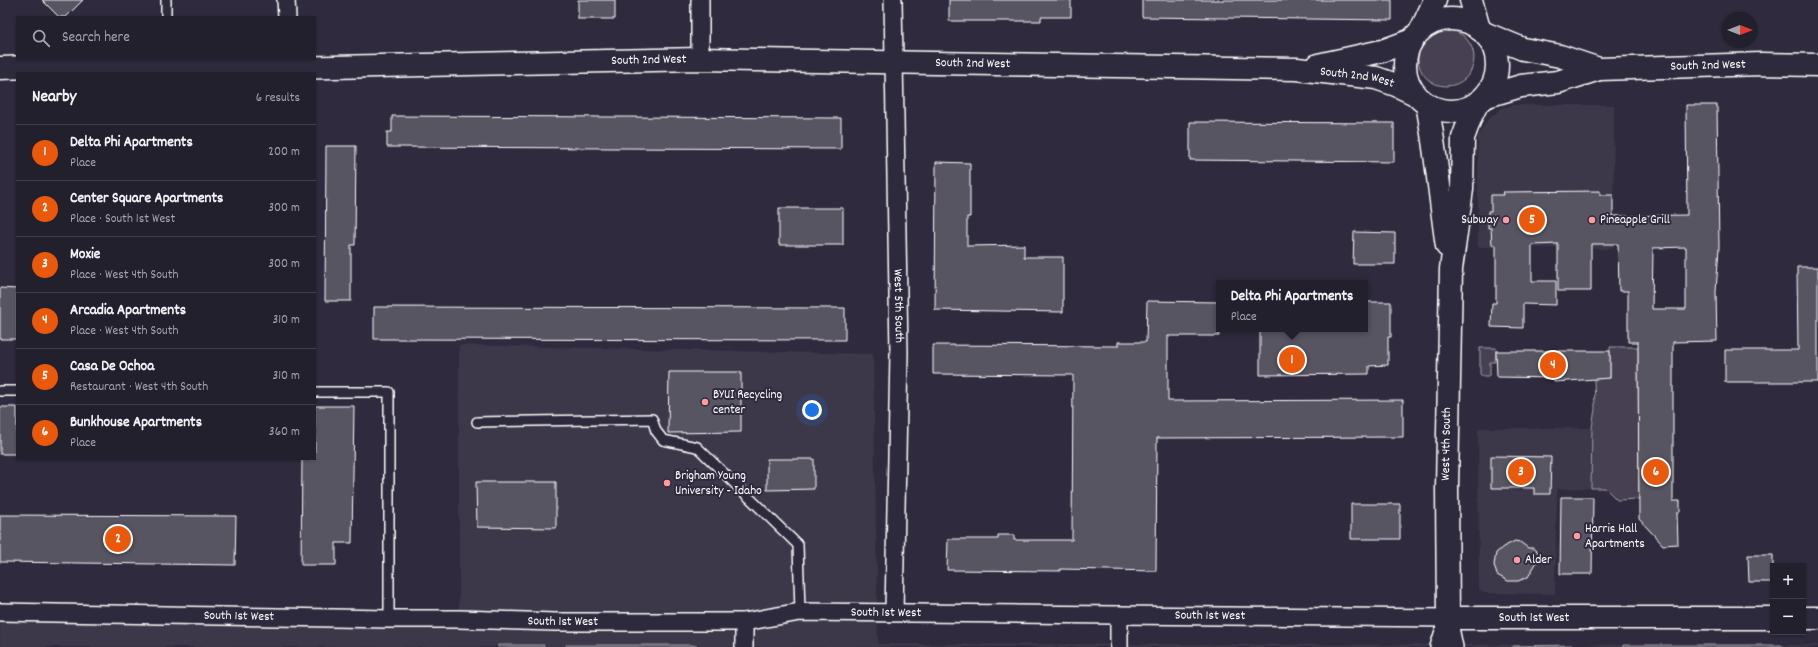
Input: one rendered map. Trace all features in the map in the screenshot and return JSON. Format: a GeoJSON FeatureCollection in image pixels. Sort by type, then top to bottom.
{"type":"FeatureCollection","features":[{"type":"Feature","properties":{"kind":"main road"},"geometry":{"type":"LineString","coordinates":[[1416,35],[1431,23],[1456,19],[1468,22],[1481,31],[1491,42],[1495,53],[1497,65],[1491,87],[1481,99],[1466,108],[1453,111],[1439,110],[1421,99],[1408,82],[1405,68],[1406,53],[1435,0]]}},
{"type":"Feature","properties":{"kind":"main road"},"geometry":{"type":"LineString","coordinates":[[1471,0],[1481,31]]}},
{"type":"Feature","properties":{"kind":"main road","name":"South 2nd West"},"geometry":{"type":"LineString","coordinates":[[1481,31],[1523,49],[1560,56],[1599,69]]}},
{"type":"Feature","properties":{"kind":"main road","name":"South 2nd West"},"geometry":{"type":"LineString","coordinates":[[1297,69],[1382,51],[1416,35]]}},
{"type":"Feature","properties":{"kind":"main road","name":"South 2nd West"},"geometry":{"type":"LineString","coordinates":[[0,68],[166,63],[700,59],[1297,69],[1376,78],[1396,85],[1421,99]]}},
{"type":"Feature","properties":{"kind":"main road","name":"South 2nd West"},"geometry":{"type":"LineString","coordinates":[[1481,99],[1521,86],[1558,82],[1599,69],[1762,64],[1818,65]]}},
{"type":"Feature","properties":{"kind":"main road","name":"West 4th South"},"geometry":{"type":"LineString","coordinates":[[1421,99],[1451,269]]}},
{"type":"Feature","properties":{"kind":"main road","name":"West 4th South"},"geometry":{"type":"LineString","coordinates":[[1448,618],[1446,488],[1451,269],[1462,189],[1463,138],[1471,116],[1481,99]]}},
{"type":"Feature","properties":{"kind":"main road","name":"South 1st West"},"geometry":{"type":"LineString","coordinates":[[1448,618],[1770,618]]}},
{"type":"Feature","properties":{"kind":"main road"},"geometry":{"type":"LineString","coordinates":[[1806,618],[1818,618]]}},
{"type":"Feature","properties":{"kind":"street"},"geometry":{"type":"LineString","coordinates":[[286,0],[287,16]]}},
{"type":"Feature","properties":{"kind":"street"},"geometry":{"type":"LineString","coordinates":[[700,0],[700,59]]}},
{"type":"Feature","properties":{"kind":"street","name":"West 5th South"},"geometry":{"type":"LineString","coordinates":[[892,0],[898,353],[894,612]]}},
{"type":"Feature","properties":{"kind":"street","name":"South 1st West"},"geometry":{"type":"LineString","coordinates":[[0,612],[459,619],[555,622],[744,622],[800,612],[1448,618]]}},
{"type":"Feature","properties":{"kind":"street"},"geometry":{"type":"LineString","coordinates":[[1119,615],[1119,647]]}},
{"type":"Feature","properties":{"kind":"street"},"geometry":{"type":"LineString","coordinates":[[1439,647],[1448,618]]}},
{"type":"Feature","properties":{"kind":"street"},"geometry":{"type":"LineString","coordinates":[[1448,618],[1454,647]]}},
{"type":"Feature","properties":{"kind":"street"},"geometry":{"type":"LineString","coordinates":[[744,622],[744,647]]}},
{"type":"Feature","properties":{"kind":"lane"},"geometry":{"type":"LineString","coordinates":[[166,0],[166,16]]}},
{"type":"Feature","properties":{"kind":"lane"},"geometry":{"type":"LineString","coordinates":[[0,391],[16,391]]}},
{"type":"Feature","properties":{"kind":"lane"},"geometry":{"type":"LineString","coordinates":[[316,392],[389,392],[389,619]]}},
{"type":"Feature","properties":{"kind":"lane"},"geometry":{"type":"LineString","coordinates":[[477,422],[652,419],[656,431],[663,440],[697,447],[798,545],[800,612]]}},
{"type":"Feature","properties":{"kind":"shaded area"},"geometry":{"type":"Polygon","coordinates":[[[1446,30],[1457,32],[1466,38],[1472,47],[1474,58],[1472,69],[1466,78],[1457,84],[1446,86],[1435,84],[1426,78],[1420,69],[1418,58],[1420,47],[1426,38],[1435,32],[1446,30]]]}},
{"type":"Feature","properties":{"kind":"shaded area"},"geometry":{"type":"Polygon","coordinates":[[[1514,105],[1614,105],[1613,249],[1478,247],[1478,136],[1487,120],[1502,108],[1514,105]]]}},
{"type":"Feature","properties":{"kind":"shaded area","name":"Brigham Young University - Idaho"},"geometry":{"type":"Polygon","coordinates":[[[459,345],[873,354],[878,644],[1818,645],[1818,647],[0,647],[0,611],[459,619],[459,345]]]}},
{"type":"Feature","properties":{"kind":"shaded area"},"geometry":{"type":"Polygon","coordinates":[[[1610,347],[1638,347],[1639,499],[1617,500],[1605,488],[1591,488],[1592,428],[1595,409],[1594,379],[1610,378],[1610,347]]]}},
{"type":"Feature","properties":{"kind":"shaded area"},"geometry":{"type":"Polygon","coordinates":[[[1480,348],[1496,348],[1495,362],[1490,362],[1490,374],[1488,376],[1482,376],[1480,374],[1480,348]]]}},
{"type":"Feature","properties":{"kind":"shaded area"},"geometry":{"type":"Polygon","coordinates":[[[1478,428],[1592,428],[1591,488],[1557,489],[1555,594],[1484,593],[1479,589],[1478,428]]]}},
{"type":"Feature","properties":{"kind":"shaded area"},"geometry":{"type":"Polygon","coordinates":[[[498,645],[544,645],[543,647],[498,647],[498,645]]]}},
{"type":"Feature","properties":{"kind":"shaded area"},"geometry":{"type":"Polygon","coordinates":[[[566,645],[693,645],[700,647],[567,647],[566,645]]]}},
{"type":"Feature","properties":{"kind":"shaded area"},"geometry":{"type":"Polygon","coordinates":[[[1572,645],[1573,647],[1512,647],[1572,645]]]}},
{"type":"Feature","properties":{"kind":"shaded area"},"geometry":{"type":"Polygon","coordinates":[[[1623,645],[1781,645],[1784,647],[1623,647],[1623,645]]]}},
{"type":"Feature","properties":{"kind":"building"},"geometry":{"type":"Polygon","coordinates":[[[42,0],[83,0],[67,16],[58,16],[42,0]]]}},
{"type":"Feature","properties":{"kind":"building"},"geometry":{"type":"Polygon","coordinates":[[[578,0],[615,0],[615,19],[578,19],[578,0]]]}},
{"type":"Feature","properties":{"kind":"building"},"geometry":{"type":"Polygon","coordinates":[[[949,0],[1071,0],[1071,17],[1041,17],[1041,21],[949,21],[949,0]]]}},
{"type":"Feature","properties":{"kind":"building"},"geometry":{"type":"Polygon","coordinates":[[[1142,0],[1392,0],[1392,20],[1142,17],[1142,0]]]}},
{"type":"Feature","properties":{"kind":"building"},"geometry":{"type":"Polygon","coordinates":[[[1686,105],[1717,105],[1719,247],[1716,292],[1717,341],[1673,342],[1673,501],[1680,501],[1680,512],[1677,513],[1678,544],[1663,545],[1639,519],[1638,342],[1628,342],[1628,291],[1619,291],[1618,244],[1591,244],[1591,291],[1558,291],[1558,244],[1532,245],[1532,281],[1556,281],[1556,305],[1523,304],[1523,328],[1491,327],[1492,303],[1496,303],[1496,245],[1492,245],[1491,228],[1488,228],[1488,211],[1491,211],[1491,195],[1504,195],[1503,192],[1600,191],[1600,195],[1613,195],[1613,216],[1687,215],[1686,105]],[[1686,247],[1653,248],[1652,309],[1686,309],[1686,247]]]}},
{"type":"Feature","properties":{"kind":"building"},"geometry":{"type":"Polygon","coordinates":[[[392,116],[841,118],[841,149],[387,147],[387,132],[392,132],[392,116]]]}},
{"type":"Feature","properties":{"kind":"building"},"geometry":{"type":"Polygon","coordinates":[[[1190,122],[1394,123],[1394,162],[1190,160],[1190,122]]]}},
{"type":"Feature","properties":{"kind":"building"},"geometry":{"type":"Polygon","coordinates":[[[326,146],[356,146],[355,245],[351,245],[351,301],[325,301],[326,146]]]}},
{"type":"Feature","properties":{"kind":"building"},"geometry":{"type":"Polygon","coordinates":[[[936,162],[970,163],[970,217],[967,217],[967,246],[1024,245],[1024,257],[1063,257],[1063,312],[935,310],[936,162]]]}},
{"type":"Feature","properties":{"kind":"building"},"geometry":{"type":"Polygon","coordinates":[[[779,208],[843,208],[843,245],[779,245],[779,208]]]}},
{"type":"Feature","properties":{"kind":"building"},"geometry":{"type":"Polygon","coordinates":[[[1354,232],[1395,233],[1395,264],[1353,264],[1354,232]]]}},
{"type":"Feature","properties":{"kind":"building"},"geometry":{"type":"Polygon","coordinates":[[[1797,267],[1818,267],[1818,382],[1725,382],[1725,350],[1798,350],[1797,267]]]}},
{"type":"Feature","properties":{"kind":"building"},"geometry":{"type":"Polygon","coordinates":[[[0,288],[16,289],[16,339],[0,339],[0,288]]]}},
{"type":"Feature","properties":{"kind":"building"},"geometry":{"type":"Polygon","coordinates":[[[1147,301],[1216,302],[1216,332],[1219,332],[1219,336],[1168,336],[1168,401],[1403,400],[1403,437],[1157,438],[1156,571],[1060,569],[1060,571],[947,570],[948,539],[998,539],[998,535],[1014,535],[1014,540],[1072,540],[1073,375],[933,374],[933,345],[1118,346],[1118,342],[1146,342],[1147,301]]]}},
{"type":"Feature","properties":{"kind":"building"},"geometry":{"type":"Polygon","coordinates":[[[1368,302],[1391,302],[1391,337],[1388,337],[1388,365],[1369,366],[1369,374],[1260,375],[1260,332],[1368,332],[1368,302]]]}},
{"type":"Feature","properties":{"kind":"building"},"geometry":{"type":"Polygon","coordinates":[[[374,307],[845,308],[845,340],[374,339],[374,307]]]}},
{"type":"Feature","properties":{"kind":"building"},"geometry":{"type":"Polygon","coordinates":[[[1496,351],[1610,351],[1610,378],[1554,382],[1554,378],[1497,377],[1496,351]]]}},
{"type":"Feature","properties":{"kind":"building","name":"BYUI Recycling center"},"geometry":{"type":"Polygon","coordinates":[[[669,372],[741,372],[741,432],[668,433],[669,372]]]}},
{"type":"Feature","properties":{"kind":"building"},"geometry":{"type":"Polygon","coordinates":[[[316,406],[354,406],[352,543],[336,543],[336,565],[301,565],[302,460],[316,460],[316,406]]]}},
{"type":"Feature","properties":{"kind":"building"},"geometry":{"type":"Polygon","coordinates":[[[0,407],[16,407],[16,454],[0,454],[0,407]]]}},
{"type":"Feature","properties":{"kind":"building"},"geometry":{"type":"Polygon","coordinates":[[[1491,456],[1551,457],[1550,494],[1534,494],[1534,488],[1491,488],[1491,456]]]}},
{"type":"Feature","properties":{"kind":"building"},"geometry":{"type":"Polygon","coordinates":[[[767,459],[814,459],[814,489],[767,490],[767,459]]]}},
{"type":"Feature","properties":{"kind":"building"},"geometry":{"type":"Polygon","coordinates":[[[476,482],[556,482],[556,528],[477,527],[476,482]]]}},
{"type":"Feature","properties":{"kind":"building","name":"Harris Hall Apartments"},"geometry":{"type":"Polygon","coordinates":[[[1561,497],[1593,497],[1592,574],[1560,574],[1561,497]]]}},
{"type":"Feature","properties":{"kind":"building"},"geometry":{"type":"Polygon","coordinates":[[[1351,504],[1400,504],[1400,539],[1351,539],[1351,504]]]}},
{"type":"Feature","properties":{"kind":"building"},"geometry":{"type":"Polygon","coordinates":[[[0,515],[236,516],[235,565],[0,562],[0,515]]]}},
{"type":"Feature","properties":{"kind":"building","name":"Alder"},"geometry":{"type":"Polygon","coordinates":[[[1515,541],[1520,542],[1528,548],[1534,548],[1541,555],[1528,577],[1518,581],[1508,581],[1497,575],[1494,565],[1496,553],[1503,547],[1515,541]]]}},
{"type":"Feature","properties":{"kind":"building"},"geometry":{"type":"Polygon","coordinates":[[[1748,555],[1773,555],[1773,563],[1770,563],[1770,582],[1749,582],[1748,555]]]}},
{"type":"Feature","properties":{"kind":"place","name":"Subway"},"geometry":{"type":"Point","coordinates":[1506,220]}},
{"type":"Feature","properties":{"kind":"place","name":"Casa De Ochoa"},"geometry":{"type":"Point","coordinates":[1532,220]}},
{"type":"Feature","properties":{"kind":"place","name":"Pineapple Grill"},"geometry":{"type":"Point","coordinates":[1592,220]}},
{"type":"Feature","properties":{"kind":"place","name":"Delta Phi Apartments"},"geometry":{"type":"Point","coordinates":[1292,360]}},
{"type":"Feature","properties":{"kind":"place","name":"Arcadia Apartments"},"geometry":{"type":"Point","coordinates":[1553,365]}},
{"type":"Feature","properties":{"kind":"place","name":"BYUI Recycling center"},"geometry":{"type":"Point","coordinates":[705,402]}},
{"type":"Feature","properties":{"kind":"place","name":"Moxie"},"geometry":{"type":"Point","coordinates":[1521,472]}},
{"type":"Feature","properties":{"kind":"place","name":"Bunkhouse Apartments"},"geometry":{"type":"Point","coordinates":[1656,472]}},
{"type":"Feature","properties":{"kind":"place","name":"Brigham Young University - Idaho"},"geometry":{"type":"Point","coordinates":[667,483]}},
{"type":"Feature","properties":{"kind":"place","name":"Harris Hall Apartments"},"geometry":{"type":"Point","coordinates":[1577,536]}},
{"type":"Feature","properties":{"kind":"place","name":"Center Square Apartments"},"geometry":{"type":"Point","coordinates":[118,539]}},
{"type":"Feature","properties":{"kind":"place","name":"Alder"},"geometry":{"type":"Point","coordinates":[1517,560]}}]}
